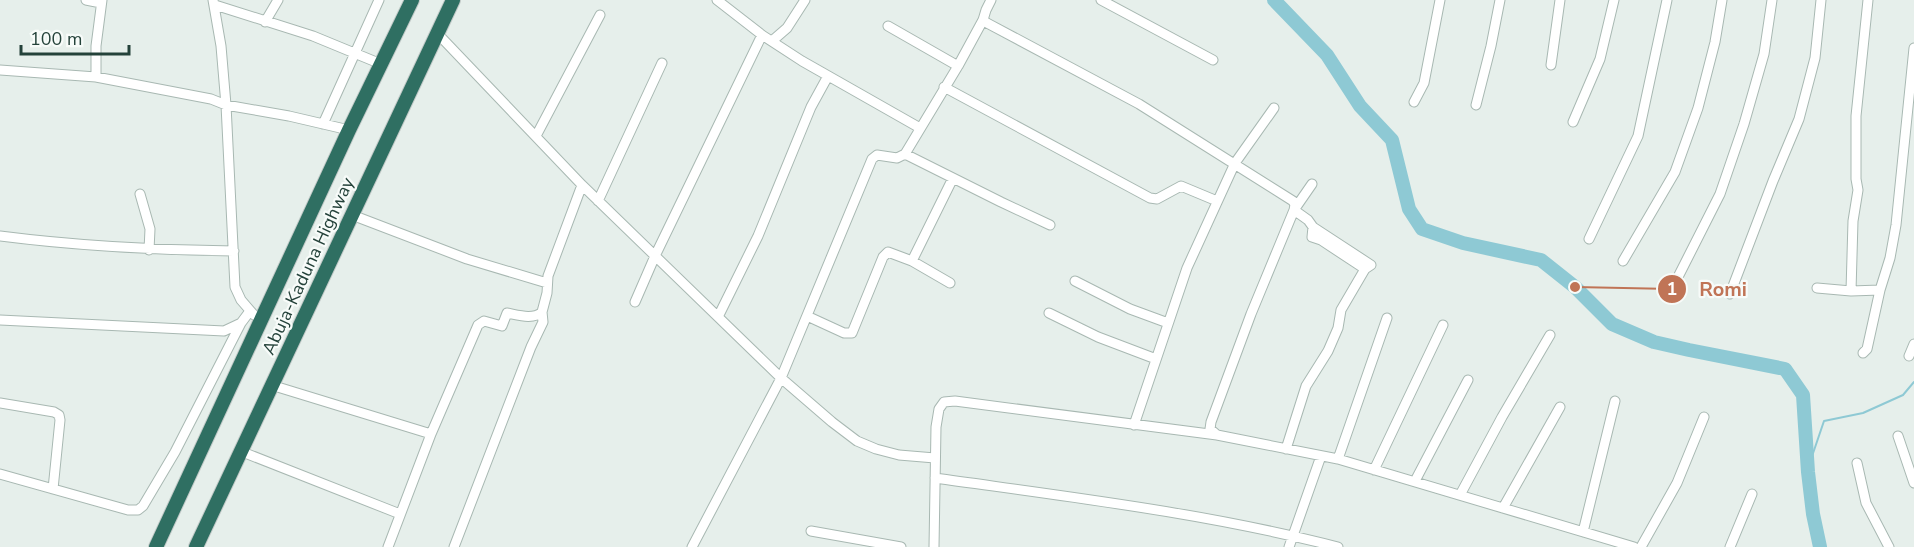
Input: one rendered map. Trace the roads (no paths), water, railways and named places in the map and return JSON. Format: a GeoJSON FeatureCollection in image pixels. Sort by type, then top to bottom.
{"type":"FeatureCollection","features":[{"type":"Feature","properties":{"kind":"highway","name":"Abuja-Kaduna Highway"},"geometry":{"type":"LineString","coordinates":[[156,547],[255,316],[349,130],[411,0]]}},
{"type":"Feature","properties":{"kind":"highway","name":"Abuja-Kaduna Highway"},"geometry":{"type":"LineString","coordinates":[[196,547],[453,0]]}},
{"type":"Feature","properties":{"kind":"street"},"geometry":{"type":"LineString","coordinates":[[86,0],[101,2],[96,46],[96,77]]}},
{"type":"Feature","properties":{"kind":"street"},"geometry":{"type":"LineString","coordinates":[[265,22],[278,0]]}},
{"type":"Feature","properties":{"kind":"street"},"geometry":{"type":"LineString","coordinates":[[323,124],[379,0]]}},
{"type":"Feature","properties":{"kind":"street"},"geometry":{"type":"LineString","coordinates":[[717,0],[762,35],[828,76],[920,128]]}},
{"type":"Feature","properties":{"kind":"street"},"geometry":{"type":"LineString","coordinates":[[772,41],[787,28],[805,0]]}},
{"type":"Feature","properties":{"kind":"street"},"geometry":{"type":"LineString","coordinates":[[692,547],[781,378],[872,159],[877,155],[897,158],[905,154],[983,23],[990,0]]}},
{"type":"Feature","properties":{"kind":"street"},"geometry":{"type":"LineString","coordinates":[[1101,0],[1212,60]]}},
{"type":"Feature","properties":{"kind":"street"},"geometry":{"type":"LineString","coordinates":[[1414,102],[1424,82],[1440,0]]}},
{"type":"Feature","properties":{"kind":"street"},"geometry":{"type":"LineString","coordinates":[[1476,105],[1500,0]]}},
{"type":"Feature","properties":{"kind":"street"},"geometry":{"type":"LineString","coordinates":[[1551,65],[1560,0]]}},
{"type":"Feature","properties":{"kind":"street"},"geometry":{"type":"LineString","coordinates":[[1573,122],[1600,59],[1614,0]]}},
{"type":"Feature","properties":{"kind":"street"},"geometry":{"type":"LineString","coordinates":[[1589,239],[1638,136],[1667,0]]}},
{"type":"Feature","properties":{"kind":"street"},"geometry":{"type":"LineString","coordinates":[[1623,261],[1675,172],[1698,108],[1715,42],[1722,0]]}},
{"type":"Feature","properties":{"kind":"street"},"geometry":{"type":"LineString","coordinates":[[1679,275],[1720,194],[1744,124],[1764,54],[1772,0]]}},
{"type":"Feature","properties":{"kind":"street"},"geometry":{"type":"LineString","coordinates":[[1730,294],[1799,119],[1815,57],[1821,0]]}},
{"type":"Feature","properties":{"kind":"street"},"geometry":{"type":"LineString","coordinates":[[1851,291],[1853,221],[1858,190],[1856,116],[1868,0]]}},
{"type":"Feature","properties":{"kind":"street"},"geometry":{"type":"LineString","coordinates":[[0,320],[224,331],[255,316],[241,300],[235,287],[226,105],[221,46],[214,3],[265,22],[313,36],[381,64]]}},
{"type":"Feature","properties":{"kind":"street"},"geometry":{"type":"LineString","coordinates":[[536,136],[600,15]]}},
{"type":"Feature","properties":{"kind":"street"},"geometry":{"type":"LineString","coordinates":[[983,23],[1139,104],[1293,201],[1294,210]]}},
{"type":"Feature","properties":{"kind":"street"},"geometry":{"type":"LineString","coordinates":[[888,26],[958,66]]}},
{"type":"Feature","properties":{"kind":"street"},"geometry":{"type":"LineString","coordinates":[[438,33],[598,201],[781,378],[832,422],[857,441],[876,449],[899,455],[935,458]]}},
{"type":"Feature","properties":{"kind":"street"},"geometry":{"type":"LineString","coordinates":[[634,302],[762,35]]}},
{"type":"Feature","properties":{"kind":"street"},"geometry":{"type":"LineString","coordinates":[[1863,352],[1867,349],[1896,225],[1914,48]]}},
{"type":"Feature","properties":{"kind":"street"},"geometry":{"type":"LineString","coordinates":[[598,201],[662,63]]}},
{"type":"Feature","properties":{"kind":"street"},"geometry":{"type":"LineString","coordinates":[[0,70],[96,77],[211,99],[226,105],[349,130]]}},
{"type":"Feature","properties":{"kind":"street"},"geometry":{"type":"LineString","coordinates":[[718,317],[758,236],[811,107],[828,76]]}},
{"type":"Feature","properties":{"kind":"street"},"geometry":{"type":"LineString","coordinates":[[944,87],[1150,198],[1157,199],[1181,186],[1217,201]]}},
{"type":"Feature","properties":{"kind":"street"},"geometry":{"type":"LineString","coordinates":[[1134,425],[1187,268],[1235,163],[1274,108]]}},
{"type":"Feature","properties":{"kind":"street"},"geometry":{"type":"LineString","coordinates":[[905,154],[1050,225]]}},
{"type":"Feature","properties":{"kind":"street"},"geometry":{"type":"LineString","coordinates":[[912,261],[953,178]]}},
{"type":"Feature","properties":{"kind":"street"},"geometry":{"type":"LineString","coordinates":[[1217,435],[1210,429],[1211,422],[1251,314],[1294,210],[1312,184]]}},
{"type":"Feature","properties":{"kind":"street"},"geometry":{"type":"LineString","coordinates":[[454,547],[531,347],[542,328],[542,312],[547,293],[548,276],[582,185]]}},
{"type":"Feature","properties":{"kind":"street"},"geometry":{"type":"LineString","coordinates":[[140,194],[150,229],[149,250]]}},
{"type":"Feature","properties":{"kind":"street"},"geometry":{"type":"LineString","coordinates":[[1286,449],[1306,386],[1328,351],[1338,328],[1341,310],[1365,269],[1321,240],[1312,237],[1313,227],[1308,220],[1294,210]]}},
{"type":"Feature","properties":{"kind":"street"},"geometry":{"type":"LineString","coordinates":[[352,215],[467,259],[547,283]]}},
{"type":"Feature","properties":{"kind":"street"},"geometry":{"type":"LineString","coordinates":[[0,236],[149,250],[234,251]]}},
{"type":"Feature","properties":{"kind":"street"},"geometry":{"type":"LineString","coordinates":[[807,316],[844,333],[852,333],[885,254],[888,252],[912,261],[950,283]]}},
{"type":"Feature","properties":{"kind":"street"},"geometry":{"type":"LineString","coordinates":[[1075,281],[1130,309],[1168,323]]}},
{"type":"Feature","properties":{"kind":"street"},"geometry":{"type":"LineString","coordinates":[[1817,288],[1851,291],[1880,290]]}},
{"type":"Feature","properties":{"kind":"street"},"geometry":{"type":"LineString","coordinates":[[388,547],[431,434],[478,325],[484,321],[502,326],[507,314],[538,316],[542,312]]}},
{"type":"Feature","properties":{"kind":"street"},"geometry":{"type":"LineString","coordinates":[[1049,313],[1098,337],[1156,359]]}},
{"type":"Feature","properties":{"kind":"street"},"geometry":{"type":"LineString","coordinates":[[1338,459],[1387,318]]}},
{"type":"Feature","properties":{"kind":"street"},"geometry":{"type":"LineString","coordinates":[[0,474],[128,510],[138,510],[143,506],[175,452],[241,323]]}},
{"type":"Feature","properties":{"kind":"street"},"geometry":{"type":"LineString","coordinates":[[1374,470],[1443,325]]}},
{"type":"Feature","properties":{"kind":"street"},"geometry":{"type":"LineString","coordinates":[[1460,495],[1550,335]]}},
{"type":"Feature","properties":{"kind":"street"},"geometry":{"type":"LineString","coordinates":[[1909,356],[1914,344]]}},
{"type":"Feature","properties":{"kind":"street"},"geometry":{"type":"LineString","coordinates":[[1415,481],[1468,380]]}},
{"type":"Feature","properties":{"kind":"street"},"geometry":{"type":"LineString","coordinates":[[271,385],[431,434]]}},
{"type":"Feature","properties":{"kind":"street"},"geometry":{"type":"LineString","coordinates":[[934,547],[936,427],[939,409],[944,402],[955,401],[1217,435],[1338,459],[1583,532],[1613,544],[1635,547]]}},
{"type":"Feature","properties":{"kind":"street"},"geometry":{"type":"LineString","coordinates":[[1583,532],[1615,402]]}},
{"type":"Feature","properties":{"kind":"street"},"geometry":{"type":"LineString","coordinates":[[0,404],[54,412],[59,415],[53,489]]}},
{"type":"Feature","properties":{"kind":"street"},"geometry":{"type":"LineString","coordinates":[[1503,508],[1560,407]]}},
{"type":"Feature","properties":{"kind":"street"},"geometry":{"type":"LineString","coordinates":[[1641,547],[1677,483],[1704,417]]}},
{"type":"Feature","properties":{"kind":"street"},"geometry":{"type":"LineString","coordinates":[[1898,436],[1914,483]]}},
{"type":"Feature","properties":{"kind":"street"},"geometry":{"type":"LineString","coordinates":[[240,451],[400,514]]}},
{"type":"Feature","properties":{"kind":"street"},"geometry":{"type":"LineString","coordinates":[[1289,547],[1321,456]]}},
{"type":"Feature","properties":{"kind":"street"},"geometry":{"type":"LineString","coordinates":[[1857,463],[1866,503],[1889,547]]}},
{"type":"Feature","properties":{"kind":"street"},"geometry":{"type":"LineString","coordinates":[[935,478],[1130,506],[1293,536],[1338,547]]}},
{"type":"Feature","properties":{"kind":"street"},"geometry":{"type":"LineString","coordinates":[[1730,547],[1752,494]]}},
{"type":"Feature","properties":{"kind":"street"},"geometry":{"type":"LineString","coordinates":[[811,531],[901,547]]}},
{"type":"Feature","properties":{"kind":"waterway"},"geometry":{"type":"LineString","coordinates":[[1274,0],[1327,55],[1360,106],[1392,140],[1409,209],[1422,229],[1463,243],[1541,260],[1575,287],[1612,324],[1654,342],[1785,369],[1803,395],[1808,472],[1820,547]]}},
{"type":"Feature","properties":{"kind":"waterway"},"geometry":{"type":"LineString","coordinates":[[1808,468],[1824,421],[1863,413],[1903,395],[1914,382]]}},
{"type":"Feature","properties":{"kind":"place","name":"Romi"},"geometry":{"type":"Point","coordinates":[1575,287]}}]}
